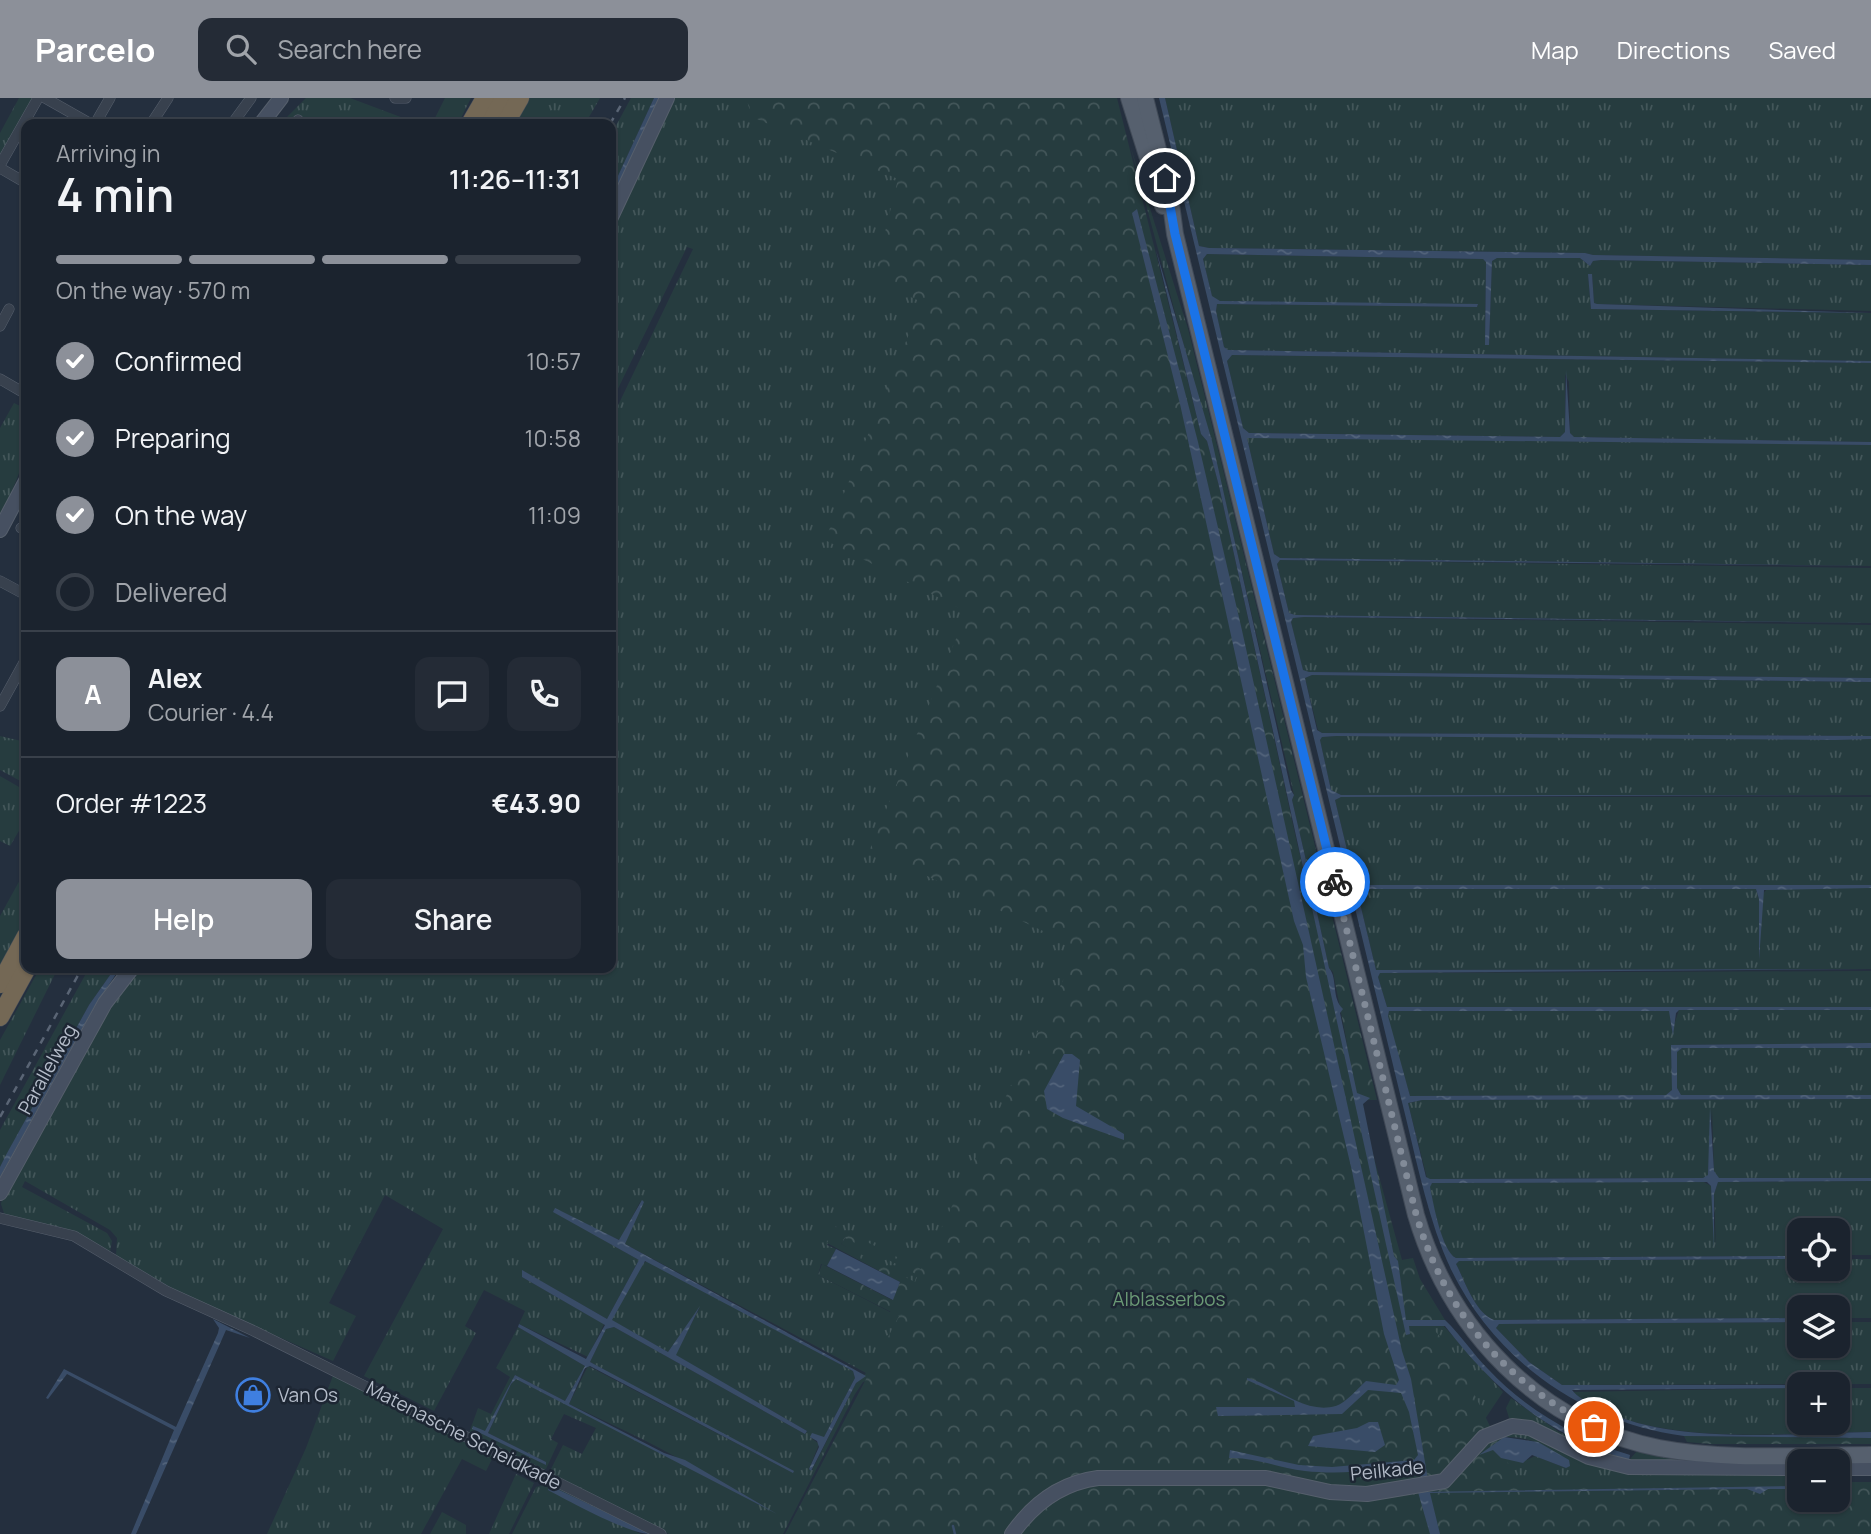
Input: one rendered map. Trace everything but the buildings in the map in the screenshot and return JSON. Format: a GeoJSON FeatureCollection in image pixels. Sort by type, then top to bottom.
{"type":"FeatureCollection","features":[{"type":"Feature","properties":{"kind":"highway"},"geometry":{"type":"LineString","coordinates":[[467,119],[478,98]]}},
{"type":"Feature","properties":{"kind":"highway"},"geometry":{"type":"LineString","coordinates":[[473,119],[485,98]]}},
{"type":"Feature","properties":{"kind":"highway"},"geometry":{"type":"LineString","coordinates":[[493,119],[505,98]]}},
{"type":"Feature","properties":{"kind":"highway"},"geometry":{"type":"LineString","coordinates":[[508,119],[520,98]]}},
{"type":"Feature","properties":{"kind":"highway"},"geometry":{"type":"LineString","coordinates":[[0,984],[21,945]]}},
{"type":"Feature","properties":{"kind":"highway"},"geometry":{"type":"LineString","coordinates":[[0,1017],[24,973]]}},
{"type":"Feature","properties":{"kind":"main road"},"geometry":{"type":"LineString","coordinates":[[1129,98],[1159,198],[1175,234]]}},
{"type":"Feature","properties":{"kind":"main road"},"geometry":{"type":"LineString","coordinates":[[1145,98],[1170,197],[1175,234],[1416,1214],[1444,1286],[1478,1337],[1511,1373],[1547,1401],[1604,1431],[1660,1448],[1710,1454],[1871,1455]]}},
{"type":"Feature","properties":{"kind":"street"},"geometry":{"type":"LineString","coordinates":[[26,119],[38,98]]}},
{"type":"Feature","properties":{"kind":"street"},"geometry":{"type":"LineString","coordinates":[[45,98],[84,119]]}},
{"type":"Feature","properties":{"kind":"street"},"geometry":{"type":"LineString","coordinates":[[96,119],[110,98]]}},
{"type":"Feature","properties":{"kind":"street"},"geometry":{"type":"LineString","coordinates":[[153,119],[168,98]]}},
{"type":"Feature","properties":{"kind":"street"},"geometry":{"type":"LineString","coordinates":[[236,119],[251,98]]}},
{"type":"Feature","properties":{"kind":"street"},"geometry":{"type":"LineString","coordinates":[[265,119],[281,98]]}},
{"type":"Feature","properties":{"kind":"street"},"geometry":{"type":"LineString","coordinates":[[395,98],[407,98]]}},
{"type":"Feature","properties":{"kind":"street"},"geometry":{"type":"LineString","coordinates":[[616,206],[667,98]]}},
{"type":"Feature","properties":{"kind":"street"},"geometry":{"type":"LineString","coordinates":[[21,128],[0,166],[21,180]]}},
{"type":"Feature","properties":{"kind":"street"},"geometry":{"type":"LineString","coordinates":[[0,326],[9,309]]}},
{"type":"Feature","properties":{"kind":"street"},"geometry":{"type":"LineString","coordinates":[[0,379],[21,391]]}},
{"type":"Feature","properties":{"kind":"street"},"geometry":{"type":"LineString","coordinates":[[0,530],[21,490]]}},
{"type":"Feature","properties":{"kind":"street"},"geometry":{"type":"LineString","coordinates":[[0,542],[21,503]]}},
{"type":"Feature","properties":{"kind":"street"},"geometry":{"type":"LineString","coordinates":[[0,581],[21,592]]}},
{"type":"Feature","properties":{"kind":"street"},"geometry":{"type":"LineString","coordinates":[[0,706],[21,668]]}},
{"type":"Feature","properties":{"kind":"street","name":"Parallelweg"},"geometry":{"type":"LineString","coordinates":[[0,1193],[105,1003],[128,973]]}},
{"type":"Feature","properties":{"kind":"street","name":"Matenasche Scheidkade"},"geometry":{"type":"LineString","coordinates":[[0,1218],[74,1236],[166,1291],[267,1337],[661,1534]]}},
{"type":"Feature","properties":{"kind":"street","name":"Peilkade"},"geometry":{"type":"LineString","coordinates":[[1012,1534],[1024,1516],[1043,1499],[1077,1482],[1098,1478],[1266,1478],[1354,1496],[1436,1484],[1459,1469],[1484,1437],[1512,1426],[1530,1428],[1589,1457],[1629,1467],[1787,1468]]}},
{"type":"Feature","properties":{"kind":"street"},"geometry":{"type":"LineString","coordinates":[[1850,1468],[1871,1468]]}},
{"type":"Feature","properties":{"kind":"green space"},"geometry":{"type":"Polygon","coordinates":[[[19,98],[33,98],[0,158],[0,133],[19,98]]]}},
{"type":"Feature","properties":{"kind":"green space"},"geometry":{"type":"Polygon","coordinates":[[[306,98],[350,98],[406,119],[303,119],[300,116],[297,119],[285,119],[306,98]]]}},
{"type":"Feature","properties":{"kind":"green space"},"geometry":{"type":"Polygon","coordinates":[[[445,98],[471,98],[460,119],[434,119],[445,98]]]}},
{"type":"Feature","properties":{"kind":"green space"},"geometry":{"type":"Polygon","coordinates":[[[527,98],[600,98],[588,119],[515,119],[527,98]]]}},
{"type":"Feature","properties":{"kind":"green space"},"geometry":{"type":"Polygon","coordinates":[[[631,98],[654,98],[616,180],[616,126],[631,98]]]}},
{"type":"Feature","properties":{"kind":"green space"},"geometry":{"type":"Polygon","coordinates":[[[672,98],[753,98],[908,176],[947,302],[991,604],[1100,941],[874,1379],[863,1382],[855,1394],[783,1534],[669,1534],[552,1476],[550,1471],[563,1445],[582,1454],[596,1428],[564,1414],[551,1439],[558,1443],[546,1469],[541,1470],[469,1433],[478,1408],[491,1414],[510,1377],[496,1368],[518,1327],[585,1366],[565,1401],[515,1375],[485,1432],[474,1427],[473,1429],[546,1465],[546,1462],[488,1433],[511,1384],[516,1379],[711,1478],[659,1448],[569,1404],[588,1366],[793,1473],[590,1362],[606,1329],[614,1327],[805,1434],[807,1431],[675,1355],[700,1307],[668,1352],[611,1320],[640,1264],[649,1261],[853,1371],[855,1378],[824,1437],[810,1437],[819,1444],[809,1469],[812,1470],[856,1383],[866,1373],[625,1244],[641,1200],[620,1240],[554,1212],[639,1260],[607,1319],[523,1271],[522,1277],[604,1324],[588,1357],[519,1324],[525,1311],[484,1290],[465,1326],[476,1333],[434,1411],[364,1376],[443,1229],[385,1195],[329,1303],[356,1316],[333,1361],[182,1294],[116,1256],[117,1238],[110,1230],[25,1181],[22,1187],[107,1233],[112,1241],[110,1252],[64,1228],[5,1216],[1,1204],[3,1194],[109,1004],[133,973],[616,973],[616,410],[693,249],[687,247],[616,393],[616,215],[672,98]],[[836,1226],[827,1245],[836,1249],[827,1266],[821,1264],[818,1275],[890,1312],[914,1287],[841,1244],[845,1238],[836,1226]]]}},
{"type":"Feature","properties":{"kind":"green space","name":"Alblasserbos"},"geometry":{"type":"Polygon","coordinates":[[[746,98],[1117,98],[1201,434],[1207,441],[1219,486],[1297,843],[1348,1048],[1333,972],[1329,968],[1313,894],[1315,887],[1311,882],[1292,800],[1294,795],[1222,487],[1227,486],[1377,1100],[1358,1100],[1402,1260],[1413,1258],[1420,1279],[1445,1320],[1426,1321],[1453,1351],[1518,1483],[1787,1482],[1787,1512],[1850,1512],[1850,1482],[1871,1482],[1871,1534],[785,1534],[899,1316],[818,1275],[822,1264],[892,1300],[900,1282],[827,1243],[835,1226],[921,1269],[1079,948],[870,849],[967,612],[825,540],[922,302],[873,281],[898,179],[752,117],[746,98]],[[845,1238],[841,1244],[915,1282],[918,1275],[845,1238]]]}},
{"type":"Feature","properties":{"kind":"green space"},"geometry":{"type":"Polygon","coordinates":[[[1165,98],[1871,98],[1871,260],[1199,246],[1165,98]]]}},
{"type":"Feature","properties":{"kind":"green space"},"geometry":{"type":"Polygon","coordinates":[[[1130,145],[1188,329],[1227,486],[1222,487],[1130,145]]]}},
{"type":"Feature","properties":{"kind":"green space"},"geometry":{"type":"Polygon","coordinates":[[[1207,254],[1483,259],[1486,262],[1485,344],[1489,344],[1492,261],[1497,258],[1580,258],[1590,266],[1593,261],[1601,260],[1871,265],[1871,311],[1597,304],[1594,303],[1592,274],[1588,274],[1591,309],[1871,313],[1871,361],[1228,350],[1224,347],[1216,311],[1217,304],[1478,305],[1220,301],[1212,297],[1203,259],[1207,254]]]}},
{"type":"Feature","properties":{"kind":"green space"},"geometry":{"type":"Polygon","coordinates":[[[1232,355],[1871,363],[1871,442],[1574,437],[1570,433],[1569,382],[1565,374],[1565,432],[1560,437],[1249,433],[1243,428],[1227,361],[1232,355]]]}},
{"type":"Feature","properties":{"kind":"green space"},"geometry":{"type":"Polygon","coordinates":[[[14,403],[21,406],[21,467],[0,514],[0,428],[14,403]]]}},
{"type":"Feature","properties":{"kind":"green space"},"geometry":{"type":"Polygon","coordinates":[[[1247,438],[1871,445],[1871,566],[1280,558],[1274,554],[1247,438]]]}},
{"type":"Feature","properties":{"kind":"green space"},"geometry":{"type":"Polygon","coordinates":[[[1280,560],[1871,568],[1871,623],[1295,615],[1289,613],[1277,564],[1280,560]]]}},
{"type":"Feature","properties":{"kind":"green space"},"geometry":{"type":"Polygon","coordinates":[[[1293,618],[1871,625],[1871,678],[1309,672],[1303,671],[1291,622],[1293,618]]]}},
{"type":"Feature","properties":{"kind":"green space"},"geometry":{"type":"Polygon","coordinates":[[[1312,675],[1871,682],[1871,736],[1322,733],[1318,730],[1305,678],[1312,675]]]}},
{"type":"Feature","properties":{"kind":"green space"},"geometry":{"type":"Polygon","coordinates":[[[0,736],[21,741],[21,781],[0,770],[0,736]]]}},
{"type":"Feature","properties":{"kind":"green space"},"geometry":{"type":"Polygon","coordinates":[[[1322,737],[1871,739],[1871,795],[1341,795],[1331,790],[1320,740],[1322,737]]]}},
{"type":"Feature","properties":{"kind":"green space"},"geometry":{"type":"Polygon","coordinates":[[[0,776],[21,788],[21,827],[10,846],[0,841],[0,776]]]}},
{"type":"Feature","properties":{"kind":"green space"},"geometry":{"type":"Polygon","coordinates":[[[1341,797],[1871,797],[1871,885],[1361,885],[1355,883],[1335,800],[1341,797]]]}},
{"type":"Feature","properties":{"kind":"green space"},"geometry":{"type":"Polygon","coordinates":[[[21,878],[21,931],[0,969],[0,916],[21,878]]]}},
{"type":"Feature","properties":{"kind":"green space"},"geometry":{"type":"Polygon","coordinates":[[[1768,888],[1871,888],[1871,969],[1376,970],[1358,895],[1361,889],[1756,889],[1759,899],[1759,960],[1761,896],[1768,888]]]}},
{"type":"Feature","properties":{"kind":"green space"},"geometry":{"type":"Polygon","coordinates":[[[1871,971],[1871,1007],[1387,1007],[1378,977],[1380,973],[1871,971]]]}},
{"type":"Feature","properties":{"kind":"green space"},"geometry":{"type":"Polygon","coordinates":[[[37,973],[56,973],[0,1085],[0,1040],[37,973]]]}},
{"type":"Feature","properties":{"kind":"green space"},"geometry":{"type":"Polygon","coordinates":[[[86,973],[111,973],[89,1005],[0,1167],[0,1130],[86,973]]]}},
{"type":"Feature","properties":{"kind":"green space"},"geometry":{"type":"Polygon","coordinates":[[[1679,1010],[1871,1010],[1871,1043],[1672,1045],[1672,1090],[1666,1095],[1410,1096],[1387,1017],[1389,1011],[1670,1011],[1672,1031],[1679,1010]]]}},
{"type":"Feature","properties":{"kind":"green space"},"geometry":{"type":"Polygon","coordinates":[[[1682,1048],[1871,1048],[1871,1095],[1681,1095],[1677,1088],[1677,1052],[1682,1048]]]}},
{"type":"Feature","properties":{"kind":"green space"},"geometry":{"type":"Polygon","coordinates":[[[1871,1099],[1871,1178],[1718,1178],[1714,1171],[1712,1108],[1708,1176],[1703,1178],[1430,1179],[1427,1178],[1408,1103],[1422,1100],[1871,1099]]]}},
{"type":"Feature","properties":{"kind":"green space"},"geometry":{"type":"Polygon","coordinates":[[[1702,1181],[1711,1186],[1716,1248],[1714,1194],[1718,1182],[1871,1181],[1871,1255],[1850,1255],[1850,1218],[1787,1218],[1787,1256],[1456,1258],[1446,1247],[1442,1237],[1429,1186],[1432,1183],[1702,1181]]]}},
{"type":"Feature","properties":{"kind":"green space"},"geometry":{"type":"Polygon","coordinates":[[[1787,1259],[1787,1281],[1850,1281],[1850,1259],[1871,1259],[1871,1318],[1850,1318],[1850,1295],[1787,1295],[1787,1318],[1494,1320],[1476,1304],[1456,1264],[1459,1261],[1787,1259]]]}},
{"type":"Feature","properties":{"kind":"green space"},"geometry":{"type":"Polygon","coordinates":[[[1787,1322],[1787,1358],[1850,1358],[1850,1322],[1871,1322],[1871,1384],[1850,1384],[1850,1372],[1787,1372],[1787,1384],[1562,1385],[1529,1362],[1496,1328],[1499,1324],[1787,1322]]]}},
{"type":"Feature","properties":{"kind":"green space"},"geometry":{"type":"Polygon","coordinates":[[[1442,1324],[1503,1392],[1471,1440],[1409,1326],[1442,1324]]]}},
{"type":"Feature","properties":{"kind":"green space"},"geometry":{"type":"Polygon","coordinates":[[[334,1373],[495,1453],[486,1471],[462,1459],[421,1534],[267,1534],[306,1448],[334,1373]]]}},
{"type":"Feature","properties":{"kind":"green space"},"geometry":{"type":"Polygon","coordinates":[[[1787,1388],[1787,1434],[1715,1434],[1637,1423],[1602,1410],[1572,1392],[1787,1388]]]}},
{"type":"Feature","properties":{"kind":"green space"},"geometry":{"type":"Polygon","coordinates":[[[1850,1388],[1871,1388],[1871,1432],[1850,1433],[1850,1388]]]}},
{"type":"Feature","properties":{"kind":"green space"},"geometry":{"type":"Polygon","coordinates":[[[1511,1398],[1559,1432],[1630,1459],[1638,1450],[1717,1461],[1622,1462],[1510,1421],[1506,1408],[1511,1398]]]}},
{"type":"Feature","properties":{"kind":"green space"},"geometry":{"type":"Polygon","coordinates":[[[1527,1431],[1591,1461],[1787,1471],[1787,1486],[1436,1488],[1494,1435],[1527,1431]],[[1504,1437],[1527,1460],[1535,1456],[1566,1468],[1547,1448],[1523,1438],[1504,1437]]]}},
{"type":"Feature","properties":{"kind":"green space"},"geometry":{"type":"Polygon","coordinates":[[[1684,1436],[1871,1438],[1871,1444],[1710,1444],[1687,1442],[1684,1436]]]}},
{"type":"Feature","properties":{"kind":"green space"},"geometry":{"type":"Polygon","coordinates":[[[521,1467],[651,1534],[550,1487],[548,1490],[641,1534],[512,1534],[536,1487],[543,1485],[519,1470],[521,1467]]]}},
{"type":"Feature","properties":{"kind":"green space"},"geometry":{"type":"Polygon","coordinates":[[[516,1474],[534,1483],[509,1534],[489,1534],[516,1474]]]}},
{"type":"Feature","properties":{"kind":"green space"},"geometry":{"type":"Polygon","coordinates":[[[442,1512],[466,1525],[466,1534],[430,1534],[442,1512]]]}},
{"type":"Feature","properties":{"kind":"water"},"geometry":{"type":"Polygon","coordinates":[[[654,98],[659,98],[616,190],[616,180],[654,98]]]}},
{"type":"Feature","properties":{"kind":"water"},"geometry":{"type":"Polygon","coordinates":[[[1159,98],[1165,98],[1199,246],[1871,260],[1871,265],[1601,260],[1593,261],[1590,266],[1580,258],[1497,258],[1492,261],[1489,345],[1485,345],[1486,262],[1483,259],[1207,254],[1203,259],[1212,296],[1220,301],[1478,304],[1477,307],[1217,304],[1216,311],[1224,347],[1228,350],[1871,361],[1232,355],[1227,361],[1243,428],[1249,433],[1560,437],[1565,432],[1566,370],[1570,433],[1574,437],[1871,442],[1871,445],[1247,438],[1274,554],[1280,558],[1871,566],[1280,560],[1277,564],[1289,613],[1295,615],[1871,623],[1304,617],[1293,618],[1291,622],[1303,670],[1309,672],[1871,678],[1871,682],[1312,675],[1305,678],[1317,730],[1322,733],[1871,736],[1871,739],[1835,740],[1336,736],[1322,737],[1320,740],[1331,790],[1341,795],[1871,795],[1341,797],[1335,800],[1355,883],[1361,885],[1871,885],[1871,888],[1764,890],[1759,960],[1759,899],[1756,889],[1362,889],[1358,895],[1376,970],[1871,969],[1380,973],[1378,977],[1387,1007],[1871,1007],[1871,1010],[1679,1010],[1676,1013],[1673,1036],[1669,1011],[1389,1011],[1388,1016],[1410,1096],[1666,1095],[1672,1090],[1671,1045],[1871,1043],[1871,1048],[1682,1048],[1677,1052],[1677,1088],[1681,1095],[1871,1095],[1871,1099],[1422,1100],[1408,1103],[1426,1177],[1430,1179],[1703,1178],[1708,1175],[1710,1107],[1714,1171],[1719,1178],[1871,1178],[1871,1181],[1718,1182],[1714,1194],[1714,1248],[1711,1186],[1707,1182],[1432,1183],[1430,1187],[1442,1237],[1456,1258],[1787,1256],[1787,1259],[1459,1261],[1456,1264],[1476,1304],[1494,1320],[1787,1318],[1787,1322],[1499,1324],[1496,1328],[1529,1362],[1562,1385],[1787,1385],[1787,1388],[1572,1390],[1585,1400],[1623,1418],[1655,1427],[1728,1435],[1850,1435],[1850,1433],[1871,1432],[1871,1438],[1684,1436],[1645,1428],[1607,1415],[1571,1398],[1538,1376],[1482,1321],[1460,1287],[1443,1251],[1420,1175],[1159,98]]]}},
{"type":"Feature","properties":{"kind":"water"},"geometry":{"type":"Polygon","coordinates":[[[1137,209],[1198,442],[1241,626],[1402,1351],[1411,1379],[1428,1480],[1421,1479],[1419,1467],[1415,1466],[1319,1472],[1229,1458],[1230,1450],[1299,1465],[1332,1467],[1414,1460],[1418,1455],[1409,1412],[1401,1393],[1368,1390],[1342,1414],[1218,1416],[1216,1407],[1295,1407],[1294,1401],[1247,1378],[1301,1403],[1324,1408],[1336,1406],[1348,1399],[1366,1381],[1396,1385],[1399,1380],[1384,1334],[1352,1171],[1306,977],[1303,945],[1294,921],[1180,404],[1132,213],[1137,209]]]}},
{"type":"Feature","properties":{"kind":"water"},"geometry":{"type":"Polygon","coordinates":[[[1156,250],[1212,441],[1294,795],[1292,800],[1311,882],[1315,887],[1313,894],[1329,968],[1337,999],[1343,1009],[1340,1013],[1357,1093],[1370,1098],[1363,1104],[1394,1256],[1398,1261],[1406,1320],[1445,1320],[1503,1384],[1535,1410],[1591,1440],[1630,1455],[1629,1460],[1573,1438],[1525,1408],[1483,1371],[1445,1326],[1409,1326],[1410,1334],[1406,1335],[1219,486],[1207,441],[1201,434],[1156,250]]]}},
{"type":"Feature","properties":{"kind":"water"},"geometry":{"type":"Polygon","coordinates":[[[1588,274],[1592,274],[1594,303],[1597,304],[1871,313],[1591,309],[1588,274]]]}},
{"type":"Feature","properties":{"kind":"water"},"geometry":{"type":"Polygon","coordinates":[[[111,973],[117,973],[94,1007],[0,1177],[0,1167],[6,1155],[89,1005],[111,973]]]}},
{"type":"Feature","properties":{"kind":"water"},"geometry":{"type":"Polygon","coordinates":[[[1064,1054],[1072,1054],[1080,1060],[1076,1106],[1124,1134],[1124,1140],[1063,1118],[1047,1109],[1044,1091],[1064,1054]]]}},
{"type":"Feature","properties":{"kind":"water"},"geometry":{"type":"Polygon","coordinates":[[[642,1200],[644,1202],[625,1244],[866,1376],[856,1383],[811,1471],[809,1469],[819,1447],[817,1441],[810,1437],[812,1433],[824,1437],[855,1378],[853,1371],[645,1261],[612,1320],[668,1352],[700,1306],[676,1355],[807,1431],[805,1434],[614,1327],[606,1329],[590,1362],[794,1471],[793,1473],[590,1366],[585,1368],[569,1404],[664,1453],[685,1460],[777,1514],[516,1379],[511,1384],[488,1433],[546,1462],[546,1465],[472,1429],[473,1426],[485,1431],[515,1375],[565,1401],[585,1366],[518,1327],[519,1324],[586,1359],[605,1325],[522,1277],[522,1270],[607,1319],[639,1260],[553,1212],[555,1208],[619,1240],[642,1200]]]}},
{"type":"Feature","properties":{"kind":"water"},"geometry":{"type":"Polygon","coordinates":[[[836,1249],[900,1282],[893,1300],[827,1266],[836,1249]]]}},
{"type":"Feature","properties":{"kind":"water"},"geometry":{"type":"Polygon","coordinates":[[[213,1319],[250,1338],[226,1330],[136,1534],[131,1534],[174,1430],[67,1374],[48,1399],[46,1398],[64,1369],[176,1427],[218,1333],[219,1328],[213,1319]]]}},
{"type":"Feature","properties":{"kind":"water"},"geometry":{"type":"Polygon","coordinates":[[[1369,1422],[1378,1422],[1385,1445],[1375,1452],[1308,1446],[1313,1436],[1357,1428],[1369,1422]]]}},
{"type":"Feature","properties":{"kind":"water"},"geometry":{"type":"Polygon","coordinates":[[[1504,1437],[1538,1442],[1569,1460],[1570,1466],[1566,1468],[1532,1455],[1523,1463],[1501,1458],[1493,1450],[1479,1455],[1504,1437]]]}},
{"type":"Feature","properties":{"kind":"water"},"geometry":{"type":"Polygon","coordinates":[[[1787,1486],[1787,1489],[1768,1489],[1760,1494],[1747,1489],[1430,1493],[1440,1534],[1430,1534],[1418,1492],[1787,1486]]]}},
{"type":"Feature","properties":{"kind":"water"},"geometry":{"type":"Polygon","coordinates":[[[549,1487],[651,1534],[628,1529],[548,1490],[549,1487]]]}},
{"type":"Feature","properties":{"kind":"waterway"},"geometry":{"type":"LineString","coordinates":[[953,1526],[955,1534]]}},
{"type":"Feature","properties":{"kind":"railway"},"geometry":{"type":"LineString","coordinates":[[613,119],[625,98]]}},
{"type":"Feature","properties":{"kind":"railway"},"geometry":{"type":"LineString","coordinates":[[0,1117],[79,973]]}},
{"type":"Feature","properties":{"kind":"way so far"},"geometry":{"type":"LineString","coordinates":[[1335,882],[1416,1214],[1432,1262],[1458,1310],[1511,1373],[1547,1401],[1594,1427]]}},
{"type":"Feature","properties":{"kind":"place","name":"Van Os"},"geometry":{"type":"Point","coordinates":[253,1395]}},
{"type":"Feature","properties":{"kind":"route"},"geometry":{"type":"LineString","coordinates":[[1165,178],[1175,234],[1335,882]]}}]}
